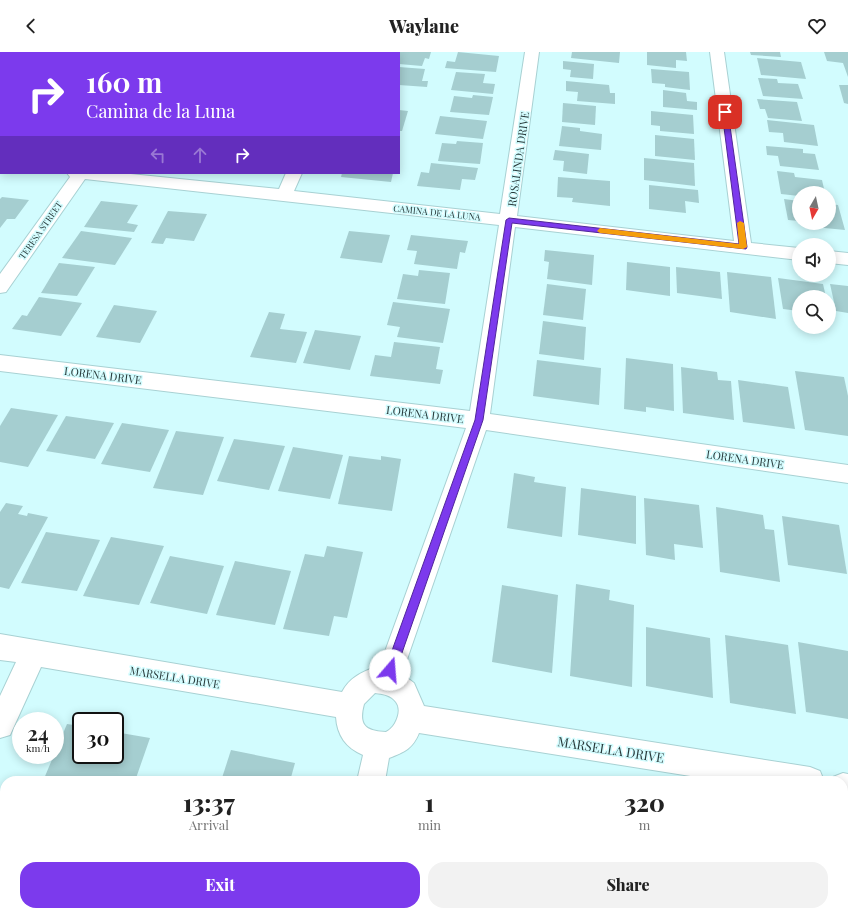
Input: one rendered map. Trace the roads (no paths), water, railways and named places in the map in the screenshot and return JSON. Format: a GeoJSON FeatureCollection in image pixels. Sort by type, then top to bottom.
{"type":"FeatureCollection","features":[{"type":"Feature","properties":{"kind":"street","name":"ROSALINDA DRIVE"},"geometry":{"type":"LineString","coordinates":[[387,680],[479,420],[532,52]]}},
{"type":"Feature","properties":{"kind":"street"},"geometry":{"type":"LineString","coordinates":[[717,52],[743,247]]}},
{"type":"Feature","properties":{"kind":"street","name":"TERESA STREET"},"geometry":{"type":"LineString","coordinates":[[0,287],[78,174]]}},
{"type":"Feature","properties":{"kind":"street","name":"CAMINA DE LA LUNA"},"geometry":{"type":"LineString","coordinates":[[88,174],[509,220],[792,253]]}},
{"type":"Feature","properties":{"kind":"street"},"geometry":{"type":"LineString","coordinates":[[284,195],[294,174]]}},
{"type":"Feature","properties":{"kind":"street"},"geometry":{"type":"LineString","coordinates":[[836,258],[848,260]]}},
{"type":"Feature","properties":{"kind":"street"},"geometry":{"type":"LineString","coordinates":[[0,260],[18,263]]}},
{"type":"Feature","properties":{"kind":"street","name":"LORENA DRIVE"},"geometry":{"type":"LineString","coordinates":[[0,363],[479,420],[848,474]]}},
{"type":"Feature","properties":{"kind":"street","name":"MARSELLA DRIVE"},"geometry":{"type":"LineString","coordinates":[[0,646],[349,706]]}},
{"type":"Feature","properties":{"kind":"street"},"geometry":{"type":"LineString","coordinates":[[0,725],[34,653]]}},
{"type":"Feature","properties":{"kind":"street"},"geometry":{"type":"LineString","coordinates":[[375,680],[387,680],[402,688],[411,702],[412,718],[406,734],[394,744],[378,747],[365,743],[354,734],[349,720],[349,706],[355,694],[364,685],[375,680]]}},
{"type":"Feature","properties":{"kind":"street","name":"MARSELLA DRIVE"},"geometry":{"type":"LineString","coordinates":[[412,718],[754,776]]}},
{"type":"Feature","properties":{"kind":"street"},"geometry":{"type":"LineString","coordinates":[[372,776],[378,747]]}}]}
